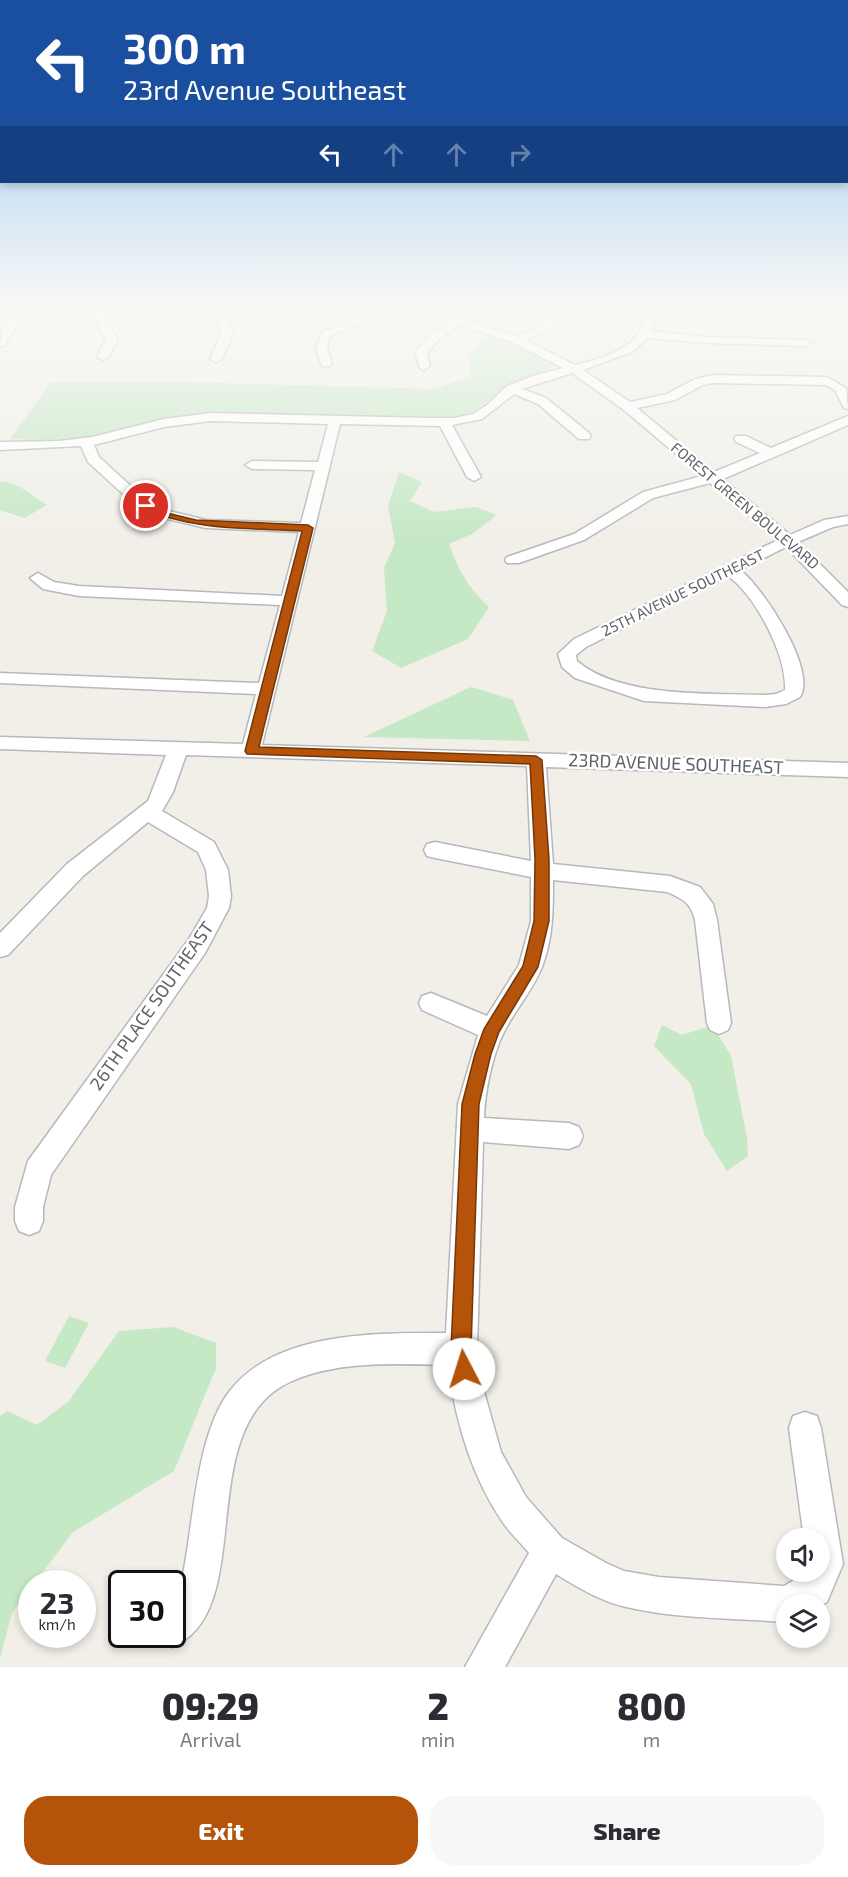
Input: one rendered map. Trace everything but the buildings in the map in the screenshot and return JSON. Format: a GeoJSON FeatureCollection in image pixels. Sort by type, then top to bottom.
{"type":"FeatureCollection","features":[{"type":"Feature","properties":{"kind":"street","name":"FOREST GREEN BOULEVARD"},"geometry":{"type":"LineString","coordinates":[[600,388],[790,541],[848,602]]}},
{"type":"Feature","properties":{"kind":"street"},"geometry":{"type":"LineString","coordinates":[[626,407],[672,397],[689,388]]}},
{"type":"Feature","properties":{"kind":"street"},"geometry":{"type":"LineString","coordinates":[[840,388],[848,405]]}},
{"type":"Feature","properties":{"kind":"street"},"geometry":{"type":"LineString","coordinates":[[0,446],[86,442],[164,423],[201,418],[444,422],[469,419],[485,413],[511,389],[542,401],[584,436]]}},
{"type":"Feature","properties":{"kind":"street"},"geometry":{"type":"LineString","coordinates":[[252,751],[335,420]]}},
{"type":"Feature","properties":{"kind":"street"},"geometry":{"type":"LineString","coordinates":[[513,560],[579,537],[648,495],[713,478],[848,420]]}},
{"type":"Feature","properties":{"kind":"street"},"geometry":{"type":"LineString","coordinates":[[444,422],[474,477]]}},
{"type":"Feature","properties":{"kind":"street"},"geometry":{"type":"LineString","coordinates":[[741,439],[770,453]]}},
{"type":"Feature","properties":{"kind":"street"},"geometry":{"type":"LineString","coordinates":[[86,442],[93,459],[141,502],[160,513],[206,524],[308,528]]}},
{"type":"Feature","properties":{"kind":"street"},"geometry":{"type":"LineString","coordinates":[[252,465],[324,466]]}},
{"type":"Feature","properties":{"kind":"street","name":"25TH AVENUE SOUTHEAST"},"geometry":{"type":"LineString","coordinates":[[729,570],[751,589],[775,628],[795,680],[794,693],[789,698],[765,701],[644,695],[581,674],[570,667],[567,654],[575,646],[729,570],[829,523],[848,520]]}},
{"type":"Feature","properties":{"kind":"street"},"geometry":{"type":"LineString","coordinates":[[38,578],[49,586],[79,591],[138,596],[289,601]]}},
{"type":"Feature","properties":{"kind":"street"},"geometry":{"type":"LineString","coordinates":[[0,678],[267,689]]}},
{"type":"Feature","properties":{"kind":"street","name":"23RD AVENUE SOUTHEAST"},"geometry":{"type":"LineString","coordinates":[[0,743],[848,770]]}},
{"type":"Feature","properties":{"kind":"street"},"geometry":{"type":"LineString","coordinates":[[0,948],[75,870],[155,806],[163,792],[178,748]]}},
{"type":"Feature","properties":{"kind":"street"},"geometry":{"type":"LineString","coordinates":[[536,760],[542,871],[542,921],[535,954],[524,979],[492,1029],[483,1054],[471,1104],[469,1129],[461,1349],[467,1388],[486,1458],[514,1509],[550,1550],[593,1576],[624,1589],[659,1595],[786,1604],[814,1589],[825,1564],[805,1428]]}},
{"type":"Feature","properties":{"kind":"street","name":"26TH PLACE SOUTHEAST"},"geometry":{"type":"LineString","coordinates":[[29,1221],[29,1207],[38,1170],[197,946],[218,908],[220,896],[217,870],[206,847],[147,812]]}},
{"type":"Feature","properties":{"kind":"street"},"geometry":{"type":"LineString","coordinates":[[435,850],[542,871],[670,885],[692,893],[702,904],[706,920],[719,1023]]}},
{"type":"Feature","properties":{"kind":"street"},"geometry":{"type":"LineString","coordinates":[[431,1003],[492,1029]]}},
{"type":"Feature","properties":{"kind":"street"},"geometry":{"type":"LineString","coordinates":[[469,1129],[569,1136]]}},
{"type":"Feature","properties":{"kind":"street"},"geometry":{"type":"LineString","coordinates":[[186,1613],[196,1598],[217,1474],[232,1418],[247,1396],[279,1371],[301,1361],[334,1353],[461,1349]]}},
{"type":"Feature","properties":{"kind":"street"},"geometry":{"type":"LineString","coordinates":[[484,1667],[550,1550]]}},
{"type":"Feature","properties":{"kind":"green space"},"geometry":{"type":"Polygon","coordinates":[[[47,388],[506,388],[475,411],[452,418],[211,414],[71,441],[10,439],[47,388]]]}},
{"type":"Feature","properties":{"kind":"green space"},"geometry":{"type":"Polygon","coordinates":[[[399,472],[422,482],[410,501],[434,512],[476,507],[497,515],[472,534],[449,544],[465,578],[475,593],[489,607],[468,639],[401,668],[372,651],[387,611],[384,568],[395,543],[388,506],[399,472]]]}},
{"type":"Feature","properties":{"kind":"green space"},"geometry":{"type":"Polygon","coordinates":[[[4,481],[20,487],[47,505],[24,518],[0,510],[0,482],[4,481]]]}},
{"type":"Feature","properties":{"kind":"green space"},"geometry":{"type":"Polygon","coordinates":[[[471,687],[513,700],[530,741],[364,737],[471,687]]]}},
{"type":"Feature","properties":{"kind":"green space"},"geometry":{"type":"Polygon","coordinates":[[[662,1025],[682,1035],[712,1025],[731,1056],[747,1138],[748,1156],[727,1171],[704,1134],[691,1084],[654,1046],[662,1025]]]}},
{"type":"Feature","properties":{"kind":"green space"},"geometry":{"type":"Polygon","coordinates":[[[69,1316],[89,1323],[65,1368],[45,1361],[69,1316]]]}},
{"type":"Feature","properties":{"kind":"green space"},"geometry":{"type":"Polygon","coordinates":[[[173,1327],[216,1343],[216,1368],[174,1471],[73,1532],[44,1570],[18,1570],[18,1605],[12,1613],[0,1658],[0,1416],[7,1411],[37,1425],[68,1402],[119,1331],[173,1327]]]}},
{"type":"Feature","properties":{"kind":"route"},"geometry":{"type":"LineString","coordinates":[[146,506],[168,516],[196,523],[308,528],[252,751],[536,760],[542,859],[542,921],[530,967],[492,1029],[483,1054],[471,1104],[461,1349],[464,1369]]}}]}
